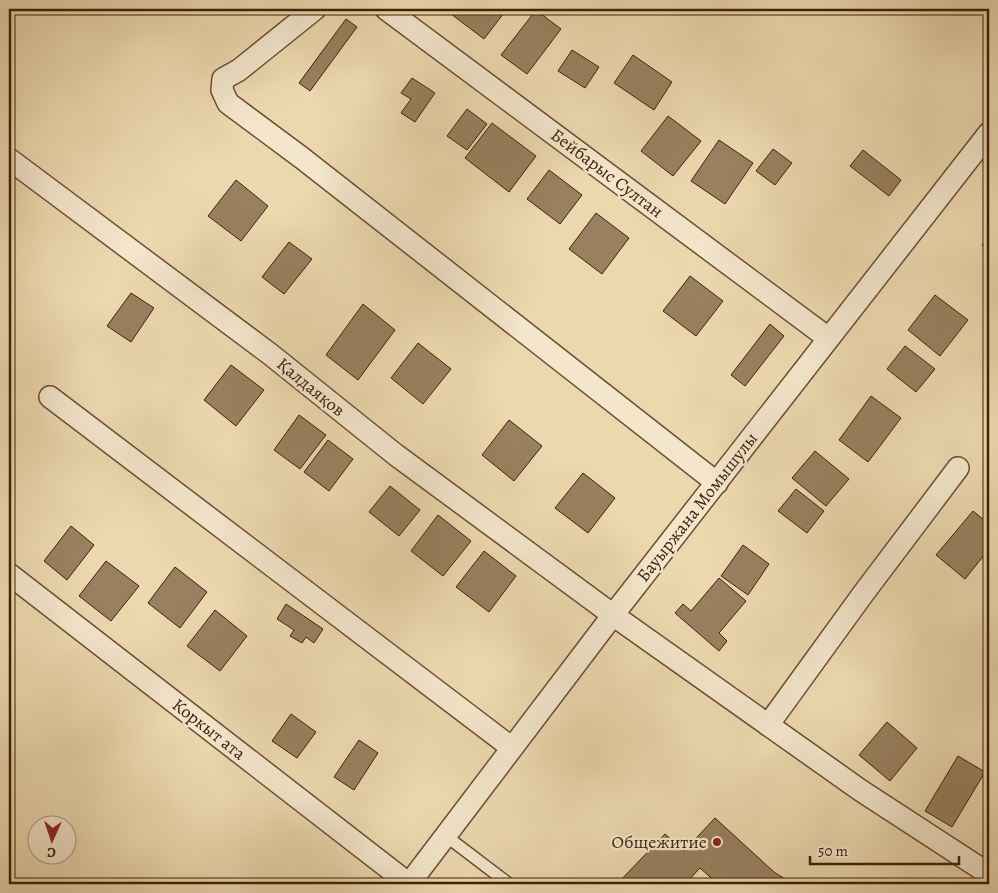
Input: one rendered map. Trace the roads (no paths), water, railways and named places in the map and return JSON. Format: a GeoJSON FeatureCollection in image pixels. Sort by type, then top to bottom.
{"type":"FeatureCollection","features":[{"type":"Feature","properties":{"kind":"street"},"geometry":{"type":"LineString","coordinates":[[315,9],[239,70],[223,79],[222,90],[228,102],[717,483]]}},
{"type":"Feature","properties":{"kind":"street","name":"Бейбарыс Султан"},"geometry":{"type":"LineString","coordinates":[[386,9],[828,338]]}},
{"type":"Feature","properties":{"kind":"street","name":"Бауыржана Момышулы"},"geometry":{"type":"LineString","coordinates":[[409,884],[613,615],[989,133]]}},
{"type":"Feature","properties":{"kind":"street","name":"Қалдаяқов"},"geometry":{"type":"LineString","coordinates":[[9,159],[270,354],[396,455],[613,615],[860,790],[989,874]]}},
{"type":"Feature","properties":{"kind":"street"},"geometry":{"type":"LineString","coordinates":[[50,397],[512,748]]}},
{"type":"Feature","properties":{"kind":"street"},"geometry":{"type":"LineString","coordinates":[[768,725],[958,468]]}},
{"type":"Feature","properties":{"kind":"street","name":"Коркыт ата"},"geometry":{"type":"LineString","coordinates":[[9,574],[409,884]]}},
{"type":"Feature","properties":{"kind":"lane"},"geometry":{"type":"LineString","coordinates":[[446,836],[509,884]]}},
{"type":"Feature","properties":{"kind":"place","name":"Общежитие"},"geometry":{"type":"Point","coordinates":[717,842]}}]}
